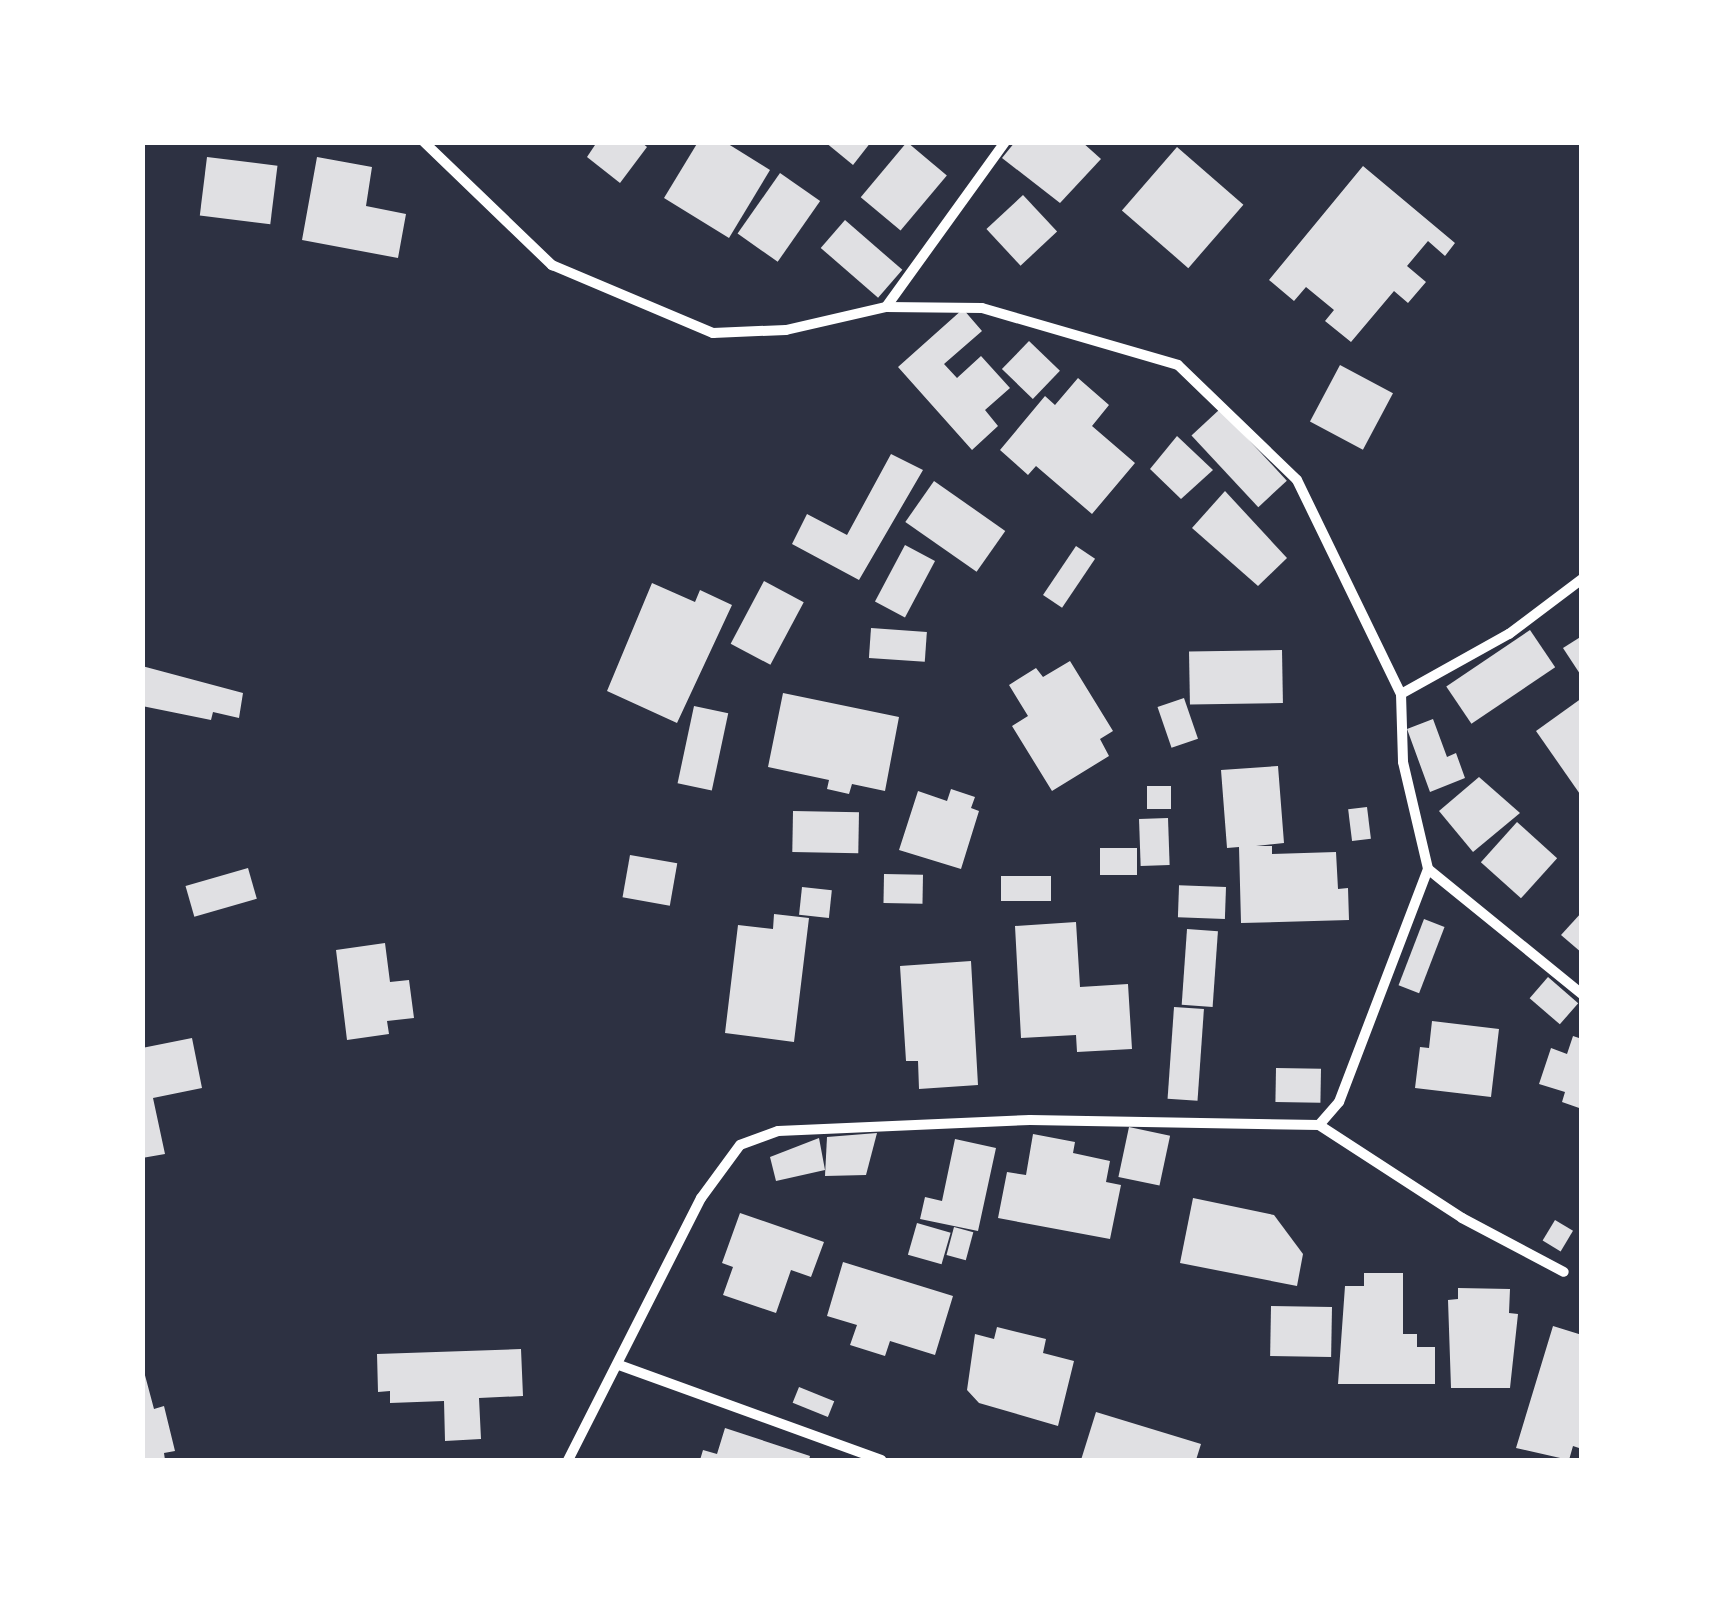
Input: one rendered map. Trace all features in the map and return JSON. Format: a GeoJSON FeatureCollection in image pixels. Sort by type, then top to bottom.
{"type":"FeatureCollection","features":[{"type":"Feature","properties":{"kind":"street"},"geometry":{"type":"LineString","coordinates":[[424,142],[552,264],[713,333],[786,330],[886,307],[982,308],[1178,365],[1297,480],[1401,694],[1403,762],[1428,869],[1339,1102],[1319,1125]]}},
{"type":"Feature","properties":{"kind":"street"},"geometry":{"type":"LineString","coordinates":[[886,307],[1005,142]]}},
{"type":"Feature","properties":{"kind":"street"},"geometry":{"type":"LineString","coordinates":[[1401,694],[1509,634],[1582,578]]}},
{"type":"Feature","properties":{"kind":"street"},"geometry":{"type":"LineString","coordinates":[[1428,869],[1582,994]]}},
{"type":"Feature","properties":{"kind":"street"},"geometry":{"type":"LineString","coordinates":[[568,1460],[700,1198],[740,1144],[778,1131],[1030,1120],[1319,1125],[1462,1218],[1564,1272]]}},
{"type":"Feature","properties":{"kind":"street"},"geometry":{"type":"LineString","coordinates":[[619,1364],[881,1460]]}},
{"type":"Feature","properties":{"kind":"building"},"geometry":{"type":"Polygon","coordinates":[[[597,142],[641,142],[647,147],[620,183],[587,157],[597,142]]]}},
{"type":"Feature","properties":{"kind":"building"},"geometry":{"type":"Polygon","coordinates":[[[698,142],[725,142],[770,170],[729,238],[664,198],[698,142]]]}},
{"type":"Feature","properties":{"kind":"building"},"geometry":{"type":"Polygon","coordinates":[[[825,142],[871,142],[853,165],[825,142]]]}},
{"type":"Feature","properties":{"kind":"building"},"geometry":{"type":"Polygon","coordinates":[[[907,142],[947,175],[901,231],[861,197],[907,142]]]}},
{"type":"Feature","properties":{"kind":"building"},"geometry":{"type":"Polygon","coordinates":[[[1015,142],[1082,142],[1101,159],[1060,203],[1002,158],[1015,142]]]}},
{"type":"Feature","properties":{"kind":"building"},"geometry":{"type":"Polygon","coordinates":[[[1177,147],[1243,205],[1188,268],[1122,210],[1177,147]]]}},
{"type":"Feature","properties":{"kind":"building"},"geometry":{"type":"Polygon","coordinates":[[[207,157],[277,166],[270,224],[200,216],[207,157]]]}},
{"type":"Feature","properties":{"kind":"building"},"geometry":{"type":"Polygon","coordinates":[[[317,157],[372,167],[366,206],[406,214],[398,258],[302,240],[317,157]]]}},
{"type":"Feature","properties":{"kind":"building"},"geometry":{"type":"Polygon","coordinates":[[[1363,166],[1455,243],[1445,256],[1428,241],[1407,266],[1426,282],[1408,303],[1394,291],[1351,342],[1325,321],[1334,310],[1306,287],[1294,301],[1269,280],[1363,166]]]}},
{"type":"Feature","properties":{"kind":"building"},"geometry":{"type":"Polygon","coordinates":[[[780,173],[820,201],[778,262],[738,234],[780,173]]]}},
{"type":"Feature","properties":{"kind":"building"},"geometry":{"type":"Polygon","coordinates":[[[1023,195],[1057,232],[1021,266],[986,229],[1023,195]]]}},
{"type":"Feature","properties":{"kind":"building"},"geometry":{"type":"Polygon","coordinates":[[[845,220],[902,270],[878,298],[821,248],[845,220]]]}},
{"type":"Feature","properties":{"kind":"building"},"geometry":{"type":"Polygon","coordinates":[[[963,309],[982,331],[944,364],[957,378],[981,356],[1010,388],[985,410],[998,426],[972,450],[898,367],[963,309]]]}},
{"type":"Feature","properties":{"kind":"building"},"geometry":{"type":"Polygon","coordinates":[[[1029,341],[1060,371],[1033,399],[1002,369],[1029,341]]]}},
{"type":"Feature","properties":{"kind":"building"},"geometry":{"type":"Polygon","coordinates":[[[1340,365],[1393,393],[1363,450],[1310,422],[1340,365]]]}},
{"type":"Feature","properties":{"kind":"building"},"geometry":{"type":"Polygon","coordinates":[[[1078,378],[1109,405],[1092,426],[1135,463],[1092,514],[1036,466],[1028,475],[1000,450],[1045,396],[1055,405],[1078,378]]]}},
{"type":"Feature","properties":{"kind":"building"},"geometry":{"type":"Polygon","coordinates":[[[1220,409],[1287,481],[1258,507],[1191,436],[1220,409]]]}},
{"type":"Feature","properties":{"kind":"building"},"geometry":{"type":"Polygon","coordinates":[[[1177,436],[1213,470],[1181,499],[1150,469],[1177,436]]]}},
{"type":"Feature","properties":{"kind":"building"},"geometry":{"type":"Polygon","coordinates":[[[891,454],[923,470],[859,580],[792,544],[807,514],[847,535],[891,454]]]}},
{"type":"Feature","properties":{"kind":"building"},"geometry":{"type":"Polygon","coordinates":[[[934,481],[1005,531],[977,572],[905,522],[934,481]]]}},
{"type":"Feature","properties":{"kind":"building"},"geometry":{"type":"Polygon","coordinates":[[[1225,491],[1287,558],[1258,586],[1192,528],[1225,491]]]}},
{"type":"Feature","properties":{"kind":"building"},"geometry":{"type":"Polygon","coordinates":[[[905,545],[935,561],[905,617],[875,602],[905,545]]]}},
{"type":"Feature","properties":{"kind":"building"},"geometry":{"type":"Polygon","coordinates":[[[1076,546],[1095,559],[1062,608],[1043,595],[1076,546]]]}},
{"type":"Feature","properties":{"kind":"building"},"geometry":{"type":"Polygon","coordinates":[[[764,581],[804,602],[770,665],[731,644],[764,581]]]}},
{"type":"Feature","properties":{"kind":"building"},"geometry":{"type":"Polygon","coordinates":[[[652,583],[695,602],[700,590],[732,605],[677,723],[607,691],[652,583]]]}},
{"type":"Feature","properties":{"kind":"building"},"geometry":{"type":"Polygon","coordinates":[[[871,628],[927,632],[925,662],[869,658],[871,628]]]}},
{"type":"Feature","properties":{"kind":"building"},"geometry":{"type":"Polygon","coordinates":[[[1530,630],[1555,667],[1471,724],[1446,686],[1530,630]]]}},
{"type":"Feature","properties":{"kind":"building"},"geometry":{"type":"Polygon","coordinates":[[[1582,636],[1582,677],[1563,648],[1582,636]]]}},
{"type":"Feature","properties":{"kind":"building"},"geometry":{"type":"Polygon","coordinates":[[[1282,650],[1283,703],[1190,705],[1189,652],[1282,650]]]}},
{"type":"Feature","properties":{"kind":"building"},"geometry":{"type":"Polygon","coordinates":[[[1070,661],[1113,731],[1100,739],[1109,756],[1052,791],[1012,726],[1028,716],[1009,685],[1036,668],[1043,677],[1070,661]]]}},
{"type":"Feature","properties":{"kind":"building"},"geometry":{"type":"Polygon","coordinates":[[[142,666],[243,693],[239,718],[213,712],[211,720],[142,706],[142,666]]]}},
{"type":"Feature","properties":{"kind":"building"},"geometry":{"type":"Polygon","coordinates":[[[783,693],[899,717],[885,791],[852,784],[849,794],[827,789],[829,780],[768,767],[783,693]]]}},
{"type":"Feature","properties":{"kind":"building"},"geometry":{"type":"Polygon","coordinates":[[[1184,698],[1198,739],[1172,748],[1158,707],[1184,698]]]}},
{"type":"Feature","properties":{"kind":"building"},"geometry":{"type":"Polygon","coordinates":[[[1582,698],[1582,797],[1536,731],[1582,698]]]}},
{"type":"Feature","properties":{"kind":"building"},"geometry":{"type":"Polygon","coordinates":[[[694,706],[728,713],[712,791],[678,783],[694,706]]]}},
{"type":"Feature","properties":{"kind":"building"},"geometry":{"type":"Polygon","coordinates":[[[1433,719],[1447,757],[1456,753],[1465,778],[1430,792],[1407,729],[1433,719]]]}},
{"type":"Feature","properties":{"kind":"building"},"geometry":{"type":"Polygon","coordinates":[[[1278,766],[1284,843],[1256,846],[1272,846],[1272,854],[1336,852],[1338,889],[1348,888],[1349,920],[1241,923],[1239,847],[1227,848],[1221,770],[1278,766]]]}},
{"type":"Feature","properties":{"kind":"building"},"geometry":{"type":"Polygon","coordinates":[[[1479,777],[1520,813],[1473,852],[1439,811],[1479,777]]]}},
{"type":"Feature","properties":{"kind":"building"},"geometry":{"type":"Polygon","coordinates":[[[1147,786],[1171,786],[1171,809],[1147,809],[1147,786]]]}},
{"type":"Feature","properties":{"kind":"building"},"geometry":{"type":"Polygon","coordinates":[[[951,789],[975,797],[971,808],[979,811],[961,869],[899,850],[918,791],[947,801],[951,789]]]}},
{"type":"Feature","properties":{"kind":"building"},"geometry":{"type":"Polygon","coordinates":[[[1367,807],[1371,839],[1352,841],[1348,809],[1367,807]]]}},
{"type":"Feature","properties":{"kind":"building"},"geometry":{"type":"Polygon","coordinates":[[[793,811],[859,812],[858,853],[792,852],[793,811]]]}},
{"type":"Feature","properties":{"kind":"building"},"geometry":{"type":"Polygon","coordinates":[[[1168,818],[1170,865],[1141,866],[1139,819],[1168,818]]]}},
{"type":"Feature","properties":{"kind":"building"},"geometry":{"type":"Polygon","coordinates":[[[1517,822],[1557,858],[1521,898],[1481,862],[1517,822]]]}},
{"type":"Feature","properties":{"kind":"building"},"geometry":{"type":"Polygon","coordinates":[[[1100,848],[1137,848],[1137,875],[1100,875],[1100,848]]]}},
{"type":"Feature","properties":{"kind":"building"},"geometry":{"type":"Polygon","coordinates":[[[630,855],[677,863],[670,906],[623,897],[630,855]]]}},
{"type":"Feature","properties":{"kind":"building"},"geometry":{"type":"Polygon","coordinates":[[[248,868],[257,899],[194,917],[186,886],[248,868]]]}},
{"type":"Feature","properties":{"kind":"building"},"geometry":{"type":"Polygon","coordinates":[[[884,874],[923,875],[922,904],[883,903],[884,874]]]}},
{"type":"Feature","properties":{"kind":"building"},"geometry":{"type":"Polygon","coordinates":[[[1001,876],[1051,876],[1051,901],[1001,901],[1001,876]]]}},
{"type":"Feature","properties":{"kind":"building"},"geometry":{"type":"Polygon","coordinates":[[[1179,885],[1226,887],[1225,919],[1178,917],[1179,885]]]}},
{"type":"Feature","properties":{"kind":"building"},"geometry":{"type":"Polygon","coordinates":[[[802,887],[832,890],[829,918],[799,915],[802,887]]]}},
{"type":"Feature","properties":{"kind":"building"},"geometry":{"type":"Polygon","coordinates":[[[1582,912],[1582,953],[1561,935],[1582,912]]]}},
{"type":"Feature","properties":{"kind":"building"},"geometry":{"type":"Polygon","coordinates":[[[774,914],[809,918],[794,1042],[725,1033],[738,925],[773,929],[774,914]]]}},
{"type":"Feature","properties":{"kind":"building"},"geometry":{"type":"Polygon","coordinates":[[[1424,919],[1445,927],[1419,993],[1399,985],[1424,919]]]}},
{"type":"Feature","properties":{"kind":"building"},"geometry":{"type":"Polygon","coordinates":[[[1076,922],[1080,987],[1128,984],[1132,1049],[1077,1052],[1076,1035],[1021,1038],[1015,926],[1076,922]]]}},
{"type":"Feature","properties":{"kind":"building"},"geometry":{"type":"Polygon","coordinates":[[[1187,929],[1218,931],[1213,1007],[1182,1005],[1187,929]]]}},
{"type":"Feature","properties":{"kind":"building"},"geometry":{"type":"Polygon","coordinates":[[[385,943],[390,982],[409,980],[414,1018],[387,1021],[389,1034],[347,1040],[336,950],[385,943]]]}},
{"type":"Feature","properties":{"kind":"building"},"geometry":{"type":"Polygon","coordinates":[[[971,961],[978,1085],[919,1089],[918,1061],[906,1061],[900,966],[971,961]]]}},
{"type":"Feature","properties":{"kind":"building"},"geometry":{"type":"Polygon","coordinates":[[[1548,977],[1578,1003],[1560,1024],[1530,998],[1548,977]]]}},
{"type":"Feature","properties":{"kind":"building"},"geometry":{"type":"Polygon","coordinates":[[[1174,1007],[1204,1009],[1198,1101],[1168,1099],[1174,1007]]]}},
{"type":"Feature","properties":{"kind":"building"},"geometry":{"type":"Polygon","coordinates":[[[1432,1021],[1499,1029],[1491,1097],[1415,1088],[1420,1047],[1429,1048],[1432,1021]]]}},
{"type":"Feature","properties":{"kind":"building"},"geometry":{"type":"Polygon","coordinates":[[[1573,1036],[1582,1039],[1582,1109],[1562,1102],[1565,1092],[1539,1084],[1551,1048],[1567,1054],[1573,1036]]]}},
{"type":"Feature","properties":{"kind":"building"},"geometry":{"type":"Polygon","coordinates":[[[192,1038],[202,1088],[153,1098],[165,1154],[142,1158],[142,1048],[192,1038]]]}},
{"type":"Feature","properties":{"kind":"building"},"geometry":{"type":"Polygon","coordinates":[[[1276,1068],[1321,1069],[1320,1103],[1275,1102],[1276,1068]]]}},
{"type":"Feature","properties":{"kind":"building"},"geometry":{"type":"Polygon","coordinates":[[[1129,1127],[1170,1136],[1159,1186],[1118,1177],[1129,1127]]]}},
{"type":"Feature","properties":{"kind":"building"},"geometry":{"type":"Polygon","coordinates":[[[877,1133],[866,1175],[825,1176],[827,1137],[877,1133]]]}},
{"type":"Feature","properties":{"kind":"building"},"geometry":{"type":"Polygon","coordinates":[[[1033,1134],[1075,1142],[1073,1153],[1110,1161],[1106,1182],[1121,1185],[1110,1239],[998,1218],[1007,1172],[1026,1175],[1033,1134]]]}},
{"type":"Feature","properties":{"kind":"building"},"geometry":{"type":"Polygon","coordinates":[[[819,1138],[825,1170],[776,1181],[770,1157],[819,1138]]]}},
{"type":"Feature","properties":{"kind":"building"},"geometry":{"type":"Polygon","coordinates":[[[955,1139],[996,1148],[978,1231],[920,1219],[925,1197],[942,1201],[955,1139]]]}},
{"type":"Feature","properties":{"kind":"building"},"geometry":{"type":"Polygon","coordinates":[[[1193,1198],[1274,1215],[1303,1254],[1297,1286],[1180,1263],[1193,1198]]]}},
{"type":"Feature","properties":{"kind":"building"},"geometry":{"type":"Polygon","coordinates":[[[740,1213],[824,1242],[811,1277],[791,1270],[776,1313],[723,1295],[733,1267],[722,1263],[740,1213]]]}},
{"type":"Feature","properties":{"kind":"building"},"geometry":{"type":"Polygon","coordinates":[[[1555,1220],[1573,1231],[1561,1251],[1543,1241],[1555,1220]]]}},
{"type":"Feature","properties":{"kind":"building"},"geometry":{"type":"Polygon","coordinates":[[[917,1223],[951,1233],[942,1264],[908,1255],[917,1223]]]}},
{"type":"Feature","properties":{"kind":"building"},"geometry":{"type":"Polygon","coordinates":[[[954,1227],[973,1232],[966,1260],[946,1255],[954,1227]]]}},
{"type":"Feature","properties":{"kind":"building"},"geometry":{"type":"Polygon","coordinates":[[[843,1262],[953,1296],[935,1355],[890,1341],[885,1356],[850,1345],[857,1325],[827,1316],[843,1262]]]}},
{"type":"Feature","properties":{"kind":"building"},"geometry":{"type":"Polygon","coordinates":[[[1364,1273],[1403,1273],[1403,1334],[1417,1334],[1417,1347],[1435,1347],[1435,1384],[1338,1384],[1345,1286],[1364,1286],[1364,1273]]]}},
{"type":"Feature","properties":{"kind":"building"},"geometry":{"type":"Polygon","coordinates":[[[1458,1288],[1510,1289],[1509,1313],[1518,1314],[1510,1388],[1451,1388],[1448,1300],[1458,1299],[1458,1288]]]}},
{"type":"Feature","properties":{"kind":"building"},"geometry":{"type":"Polygon","coordinates":[[[1271,1306],[1332,1307],[1331,1357],[1270,1356],[1271,1306]]]}},
{"type":"Feature","properties":{"kind":"building"},"geometry":{"type":"Polygon","coordinates":[[[1553,1326],[1582,1335],[1582,1449],[1573,1446],[1569,1460],[1516,1448],[1553,1326]]]}},
{"type":"Feature","properties":{"kind":"building"},"geometry":{"type":"Polygon","coordinates":[[[997,1327],[1046,1339],[1043,1353],[1074,1361],[1058,1426],[979,1403],[967,1390],[975,1334],[994,1339],[997,1327]]]}},
{"type":"Feature","properties":{"kind":"building"},"geometry":{"type":"Polygon","coordinates":[[[521,1349],[523,1396],[479,1398],[481,1439],[445,1441],[444,1401],[390,1403],[390,1391],[378,1392],[377,1354],[521,1349]]]}},
{"type":"Feature","properties":{"kind":"building"},"geometry":{"type":"Polygon","coordinates":[[[142,1364],[154,1409],[164,1406],[175,1451],[164,1453],[165,1460],[142,1460],[142,1364]]]}},
{"type":"Feature","properties":{"kind":"building"},"geometry":{"type":"Polygon","coordinates":[[[799,1387],[834,1401],[828,1417],[793,1403],[799,1387]]]}},
{"type":"Feature","properties":{"kind":"building"},"geometry":{"type":"Polygon","coordinates":[[[1096,1412],[1201,1444],[1196,1460],[1081,1460],[1096,1412]]]}},
{"type":"Feature","properties":{"kind":"building"},"geometry":{"type":"Polygon","coordinates":[[[725,1428],[810,1456],[809,1460],[700,1460],[703,1450],[717,1454],[725,1428]]]}}]}
